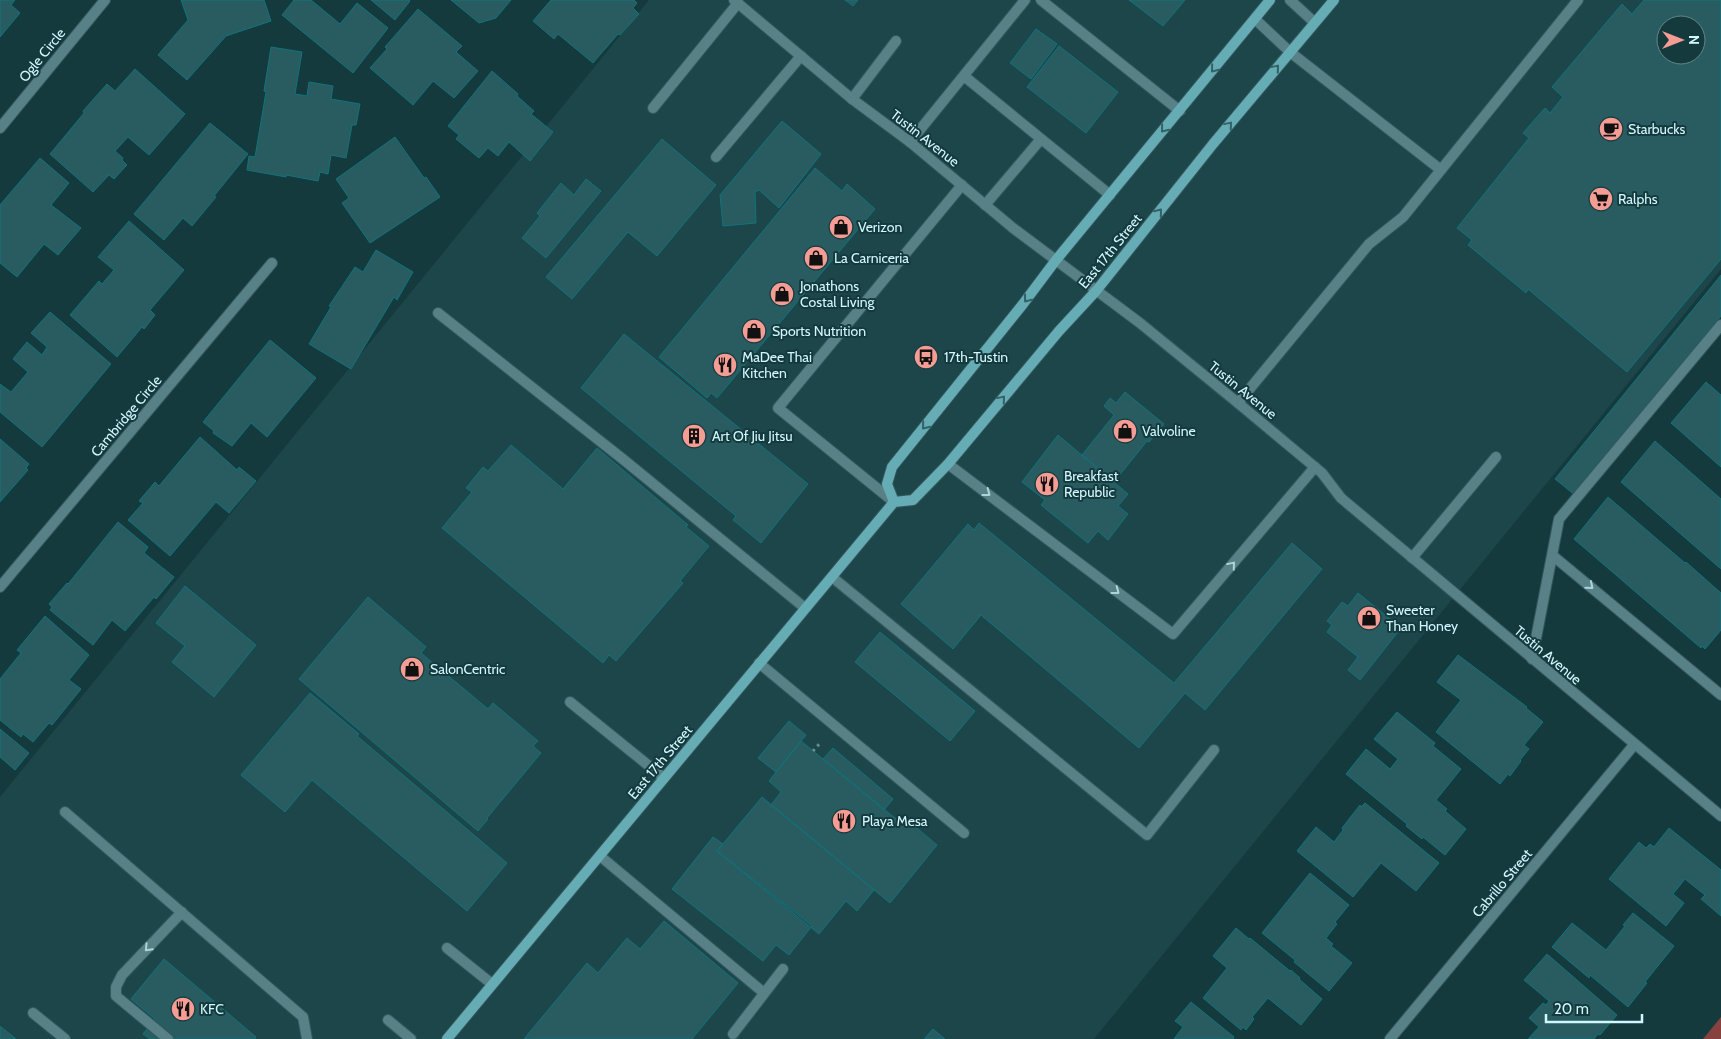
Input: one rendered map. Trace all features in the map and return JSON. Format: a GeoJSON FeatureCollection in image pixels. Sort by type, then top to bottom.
{"type":"FeatureCollection","features":[{"type":"Feature","properties":{"kind":"main road"},"geometry":{"type":"LineString","coordinates":[[894,502],[887,484],[892,467],[1056,260],[1270,0]]}},
{"type":"Feature","properties":{"kind":"main road","name":"East 17th Street"},"geometry":{"type":"LineString","coordinates":[[447,1039],[894,502],[913,500],[948,464],[1059,331],[1096,291],[1213,144],[1334,0]]}},
{"type":"Feature","properties":{"kind":"street","name":"Ogle Circle"},"geometry":{"type":"LineString","coordinates":[[0,128],[105,0]]}},
{"type":"Feature","properties":{"kind":"street"},"geometry":{"type":"LineString","coordinates":[[910,142],[1025,0]]}},
{"type":"Feature","properties":{"kind":"street"},"geometry":{"type":"LineString","coordinates":[[1042,0],[1180,111]]}},
{"type":"Feature","properties":{"kind":"street"},"geometry":{"type":"LineString","coordinates":[[1290,0],[1314,22]]}},
{"type":"Feature","properties":{"kind":"street"},"geometry":{"type":"LineString","coordinates":[[1238,404],[1369,244],[1403,217],[1578,0]]}},
{"type":"Feature","properties":{"kind":"street"},"geometry":{"type":"LineString","coordinates":[[653,108],[736,2]]}},
{"type":"Feature","properties":{"kind":"street","name":"Tustin Avenue"},"geometry":{"type":"LineString","coordinates":[[736,2],[852,99],[910,142],[985,205],[1096,291],[1140,322],[1322,473],[1340,498],[1721,816]]}},
{"type":"Feature","properties":{"kind":"street"},"geometry":{"type":"LineString","coordinates":[[1255,19],[1290,52],[1441,170]]}},
{"type":"Feature","properties":{"kind":"street"},"geometry":{"type":"LineString","coordinates":[[852,99],[896,41]]}},
{"type":"Feature","properties":{"kind":"street"},"geometry":{"type":"LineString","coordinates":[[716,157],[801,56]]}},
{"type":"Feature","properties":{"kind":"street"},"geometry":{"type":"LineString","coordinates":[[964,76],[1110,195]]}},
{"type":"Feature","properties":{"kind":"street"},"geometry":{"type":"LineString","coordinates":[[985,205],[1041,139]]}},
{"type":"Feature","properties":{"kind":"street"},"geometry":{"type":"LineString","coordinates":[[894,502],[778,408],[962,185]]}},
{"type":"Feature","properties":{"kind":"street","name":"Cambridge Circle"},"geometry":{"type":"LineString","coordinates":[[0,587],[272,263]]}},
{"type":"Feature","properties":{"kind":"street"},"geometry":{"type":"LineString","coordinates":[[438,313],[624,460],[806,608]]}},
{"type":"Feature","properties":{"kind":"street"},"geometry":{"type":"LineString","coordinates":[[1532,659],[1559,519],[1721,324]]}},
{"type":"Feature","properties":{"kind":"street"},"geometry":{"type":"LineString","coordinates":[[1412,558],[1496,457]]}},
{"type":"Feature","properties":{"kind":"street"},"geometry":{"type":"LineString","coordinates":[[948,464],[1173,634],[1315,467]]}},
{"type":"Feature","properties":{"kind":"street"},"geometry":{"type":"LineString","coordinates":[[1552,555],[1721,695]]}},
{"type":"Feature","properties":{"kind":"street"},"geometry":{"type":"LineString","coordinates":[[832,576],[1146,835],[1214,750]]}},
{"type":"Feature","properties":{"kind":"street"},"geometry":{"type":"LineString","coordinates":[[760,663],[964,833]]}},
{"type":"Feature","properties":{"kind":"street"},"geometry":{"type":"LineString","coordinates":[[570,702],[664,778]]}},
{"type":"Feature","properties":{"kind":"street","name":"Cabrillo Street"},"geometry":{"type":"LineString","coordinates":[[1390,1039],[1634,745]]}},
{"type":"Feature","properties":{"kind":"street"},"geometry":{"type":"LineString","coordinates":[[64,812],[304,1017],[307,1039]]}},
{"type":"Feature","properties":{"kind":"street"},"geometry":{"type":"LineString","coordinates":[[600,856],[764,993]]}},
{"type":"Feature","properties":{"kind":"street"},"geometry":{"type":"LineString","coordinates":[[168,1039],[116,996],[116,987],[122,975],[182,912]]}},
{"type":"Feature","properties":{"kind":"street"},"geometry":{"type":"LineString","coordinates":[[447,948],[492,984]]}},
{"type":"Feature","properties":{"kind":"street"},"geometry":{"type":"LineString","coordinates":[[733,1034],[783,969]]}},
{"type":"Feature","properties":{"kind":"street"},"geometry":{"type":"LineString","coordinates":[[33,1012],[65,1039]]}},
{"type":"Feature","properties":{"kind":"street"},"geometry":{"type":"LineString","coordinates":[[388,1020],[411,1039]]}},
{"type":"Feature","properties":{"kind":"path"},"geometry":{"type":"LineString","coordinates":[[814,751],[822,740]]}},
{"type":"Feature","properties":{"kind":"shaded area"},"geometry":{"type":"Polygon","coordinates":[[[649,0],[1721,0],[1721,269],[1094,1039],[0,1039],[0,797],[649,0]]]}},
{"type":"Feature","properties":{"kind":"shaded area"},"geometry":{"type":"Polygon","coordinates":[[[1721,1017],[1721,1039],[1703,1039],[1721,1017]]]}},
{"type":"Feature","properties":{"kind":"building"},"geometry":{"type":"Polygon","coordinates":[[[0,0],[15,0],[11,5],[20,13],[0,37],[0,0]]]}},
{"type":"Feature","properties":{"kind":"building"},"geometry":{"type":"Polygon","coordinates":[[[181,0],[264,0],[271,21],[226,36],[187,80],[158,55],[188,20],[181,0]]]}},
{"type":"Feature","properties":{"kind":"building"},"geometry":{"type":"Polygon","coordinates":[[[294,0],[311,0],[340,24],[357,3],[388,28],[353,73],[282,15],[294,0]]]}},
{"type":"Feature","properties":{"kind":"building"},"geometry":{"type":"Polygon","coordinates":[[[371,0],[409,0],[410,1],[395,20],[371,0]]]}},
{"type":"Feature","properties":{"kind":"building"},"geometry":{"type":"Polygon","coordinates":[[[451,0],[511,0],[496,18],[479,23],[451,0]]]}},
{"type":"Feature","properties":{"kind":"building"},"geometry":{"type":"Polygon","coordinates":[[[551,0],[634,0],[637,3],[633,8],[639,14],[620,35],[618,34],[593,63],[558,34],[554,39],[533,21],[551,0]]]}},
{"type":"Feature","properties":{"kind":"building"},"geometry":{"type":"Polygon","coordinates":[[[845,0],[858,0],[853,6],[845,0]]]}},
{"type":"Feature","properties":{"kind":"building"},"geometry":{"type":"Polygon","coordinates":[[[1129,0],[1185,0],[1163,26],[1129,0]]]}},
{"type":"Feature","properties":{"kind":"building","name":"Ralphs"},"geometry":{"type":"Polygon","coordinates":[[[1644,0],[1721,0],[1721,259],[1627,372],[1528,289],[1526,293],[1468,245],[1472,240],[1457,228],[1529,138],[1523,133],[1545,108],[1550,113],[1563,97],[1552,87],[1622,4],[1632,14],[1644,0]]]}},
{"type":"Feature","properties":{"kind":"building"},"geometry":{"type":"Polygon","coordinates":[[[418,9],[462,46],[456,52],[478,71],[454,98],[433,81],[413,105],[370,68],[387,49],[385,47],[418,9]]]}},
{"type":"Feature","properties":{"kind":"building"},"geometry":{"type":"Polygon","coordinates":[[[1036,29],[1057,44],[1031,79],[1010,63],[1036,29]]]}},
{"type":"Feature","properties":{"kind":"building"},"geometry":{"type":"Polygon","coordinates":[[[1059,46],[1118,92],[1086,133],[1027,87],[1059,46]]]}},
{"type":"Feature","properties":{"kind":"building"},"geometry":{"type":"Polygon","coordinates":[[[271,47],[302,52],[295,94],[307,96],[309,82],[333,86],[331,99],[360,104],[356,125],[352,125],[346,158],[331,155],[328,174],[320,172],[318,181],[247,170],[249,156],[255,157],[266,92],[264,91],[271,47]]]}},
{"type":"Feature","properties":{"kind":"building"},"geometry":{"type":"Polygon","coordinates":[[[135,69],[185,114],[149,155],[128,137],[115,151],[123,158],[122,160],[127,165],[114,179],[109,175],[93,192],[50,154],[84,113],[83,111],[107,84],[115,91],[135,69]]]}},
{"type":"Feature","properties":{"kind":"building"},"geometry":{"type":"Polygon","coordinates":[[[492,71],[534,111],[531,114],[553,132],[530,161],[509,142],[498,156],[488,148],[479,158],[456,139],[459,135],[448,126],[492,71]]]}},
{"type":"Feature","properties":{"kind":"building"},"geometry":{"type":"Polygon","coordinates":[[[782,121],[821,154],[779,208],[759,190],[755,192],[756,223],[723,226],[720,195],[782,121]]]}},
{"type":"Feature","properties":{"kind":"building"},"geometry":{"type":"Polygon","coordinates":[[[210,123],[248,154],[192,226],[183,218],[164,240],[134,214],[210,123]]]}},
{"type":"Feature","properties":{"kind":"building"},"geometry":{"type":"Polygon","coordinates":[[[395,137],[440,197],[370,243],[342,203],[349,198],[336,179],[395,137]]]}},
{"type":"Feature","properties":{"kind":"building"},"geometry":{"type":"Polygon","coordinates":[[[662,139],[716,185],[657,256],[628,232],[572,299],[546,277],[662,139]]]}},
{"type":"Feature","properties":{"kind":"building"},"geometry":{"type":"Polygon","coordinates":[[[40,158],[69,183],[51,205],[81,228],[58,255],[44,244],[17,277],[0,263],[0,205],[40,158]]]}},
{"type":"Feature","properties":{"kind":"building"},"geometry":{"type":"Polygon","coordinates":[[[815,168],[842,191],[847,184],[875,209],[717,398],[711,393],[707,398],[659,357],[815,168]]]}},
{"type":"Feature","properties":{"kind":"building"},"geometry":{"type":"Polygon","coordinates":[[[586,179],[601,191],[546,258],[522,238],[540,216],[537,213],[561,183],[574,195],[586,179]]]}},
{"type":"Feature","properties":{"kind":"building"},"geometry":{"type":"Polygon","coordinates":[[[129,221],[184,270],[150,310],[155,315],[144,329],[142,327],[117,357],[70,315],[99,281],[102,284],[114,270],[98,257],[129,221]]]}},
{"type":"Feature","properties":{"kind":"building"},"geometry":{"type":"Polygon","coordinates":[[[376,250],[413,272],[397,300],[394,297],[351,369],[309,344],[331,307],[329,306],[355,267],[363,272],[376,250]]]}},
{"type":"Feature","properties":{"kind":"building"},"geometry":{"type":"Polygon","coordinates":[[[1721,275],[1721,316],[1575,495],[1555,479],[1721,275]]]}},
{"type":"Feature","properties":{"kind":"building"},"geometry":{"type":"Polygon","coordinates":[[[50,312],[111,364],[42,447],[0,412],[0,384],[11,392],[28,372],[13,359],[27,342],[42,355],[47,347],[31,333],[50,312]]]}},
{"type":"Feature","properties":{"kind":"building","name":"Art Of Jiu Jitsu"},"geometry":{"type":"Polygon","coordinates":[[[624,334],[808,484],[761,543],[733,520],[736,516],[581,388],[624,334]]]}},
{"type":"Feature","properties":{"kind":"building"},"geometry":{"type":"Polygon","coordinates":[[[270,340],[316,378],[267,437],[251,423],[232,446],[213,433],[214,431],[203,422],[270,340]]]}},
{"type":"Feature","properties":{"kind":"building"},"geometry":{"type":"Polygon","coordinates":[[[1706,382],[1721,395],[1721,467],[1671,423],[1706,382]]]}},
{"type":"Feature","properties":{"kind":"building"},"geometry":{"type":"Polygon","coordinates":[[[1125,392],[1164,424],[1149,442],[1147,441],[1114,482],[1082,455],[1114,415],[1104,406],[1110,398],[1116,403],[1125,392]]]}},
{"type":"Feature","properties":{"kind":"building"},"geometry":{"type":"Polygon","coordinates":[[[1058,435],[1128,494],[1118,506],[1128,514],[1108,540],[1098,531],[1088,543],[1041,505],[1045,500],[1022,482],[1058,435]]]}},
{"type":"Feature","properties":{"kind":"building"},"geometry":{"type":"Polygon","coordinates":[[[200,437],[237,470],[239,467],[256,481],[229,513],[216,502],[170,556],[128,520],[143,503],[139,501],[155,482],[159,486],[200,437]]]}},
{"type":"Feature","properties":{"kind":"building"},"geometry":{"type":"Polygon","coordinates":[[[0,439],[29,464],[26,468],[28,470],[0,502],[0,439]]]}},
{"type":"Feature","properties":{"kind":"building"},"geometry":{"type":"Polygon","coordinates":[[[1655,441],[1721,499],[1721,569],[1621,482],[1655,441]]]}},
{"type":"Feature","properties":{"kind":"building"},"geometry":{"type":"Polygon","coordinates":[[[511,445],[563,489],[597,448],[688,525],[686,527],[709,546],[680,581],[683,583],[616,661],[609,655],[603,663],[442,528],[472,492],[466,488],[483,467],[488,471],[511,445]]]}},
{"type":"Feature","properties":{"kind":"building"},"geometry":{"type":"Polygon","coordinates":[[[1608,497],[1721,593],[1721,630],[1705,649],[1702,646],[1701,648],[1574,539],[1608,497]]]}},
{"type":"Feature","properties":{"kind":"building"},"geometry":{"type":"Polygon","coordinates":[[[118,522],[148,547],[144,553],[174,577],[125,631],[112,620],[93,645],[50,610],[52,607],[49,604],[68,584],[118,522]]]}},
{"type":"Feature","properties":{"kind":"building"},"geometry":{"type":"Polygon","coordinates":[[[979,523],[1174,683],[1292,543],[1322,569],[1205,710],[1185,693],[1139,748],[981,615],[953,649],[901,604],[968,524],[974,530],[979,523]]]}},
{"type":"Feature","properties":{"kind":"building"},"geometry":{"type":"Polygon","coordinates":[[[185,586],[256,645],[214,697],[172,662],[185,646],[156,623],[185,586]]]}},
{"type":"Feature","properties":{"kind":"building"},"geometry":{"type":"Polygon","coordinates":[[[1358,593],[1401,628],[1360,680],[1348,670],[1358,657],[1327,632],[1332,625],[1327,621],[1342,602],[1348,606],[1358,593]]]}},
{"type":"Feature","properties":{"kind":"building"},"geometry":{"type":"Polygon","coordinates":[[[368,597],[426,647],[421,653],[488,709],[493,703],[538,741],[533,746],[541,753],[478,831],[299,679],[368,597]]]}},
{"type":"Feature","properties":{"kind":"building"},"geometry":{"type":"Polygon","coordinates":[[[45,616],[89,655],[69,680],[81,689],[52,725],[49,723],[33,742],[23,734],[21,737],[0,720],[0,679],[21,653],[17,650],[45,616]]]}},
{"type":"Feature","properties":{"kind":"building"},"geometry":{"type":"Polygon","coordinates":[[[880,632],[975,711],[950,741],[855,662],[880,632]]]}},
{"type":"Feature","properties":{"kind":"building"},"geometry":{"type":"Polygon","coordinates":[[[1458,655],[1527,707],[1543,722],[1524,745],[1529,749],[1521,761],[1510,776],[1508,774],[1500,784],[1436,732],[1461,700],[1437,682],[1458,655]]]}},
{"type":"Feature","properties":{"kind":"building"},"geometry":{"type":"Polygon","coordinates":[[[310,693],[359,734],[357,736],[507,863],[467,911],[312,780],[285,812],[241,775],[310,693]]]}},
{"type":"Feature","properties":{"kind":"building"},"geometry":{"type":"Polygon","coordinates":[[[1397,712],[1435,743],[1433,746],[1461,769],[1436,800],[1447,809],[1445,811],[1466,829],[1445,855],[1406,826],[1407,824],[1346,774],[1366,749],[1390,769],[1398,759],[1374,739],[1397,712]]]}},
{"type":"Feature","properties":{"kind":"building"},"geometry":{"type":"Polygon","coordinates":[[[789,721],[806,735],[776,772],[758,758],[789,721]]]}},
{"type":"Feature","properties":{"kind":"building"},"geometry":{"type":"Polygon","coordinates":[[[0,729],[29,753],[15,770],[0,757],[0,729]]]}},
{"type":"Feature","properties":{"kind":"building","name":"Playa Mesa"},"geometry":{"type":"Polygon","coordinates":[[[801,741],[901,823],[905,818],[937,845],[890,903],[771,805],[781,792],[769,781],[801,741]]]}},
{"type":"Feature","properties":{"kind":"building"},"geometry":{"type":"Polygon","coordinates":[[[833,748],[893,799],[884,810],[823,759],[833,748]]]}},
{"type":"Feature","properties":{"kind":"building"},"geometry":{"type":"Polygon","coordinates":[[[762,797],[874,890],[857,911],[846,901],[819,934],[717,851],[762,797]]]}},
{"type":"Feature","properties":{"kind":"building"},"geometry":{"type":"Polygon","coordinates":[[[1365,803],[1439,863],[1416,891],[1381,863],[1353,897],[1297,851],[1316,827],[1334,842],[1343,830],[1342,828],[1360,805],[1361,807],[1365,803]]]}},
{"type":"Feature","properties":{"kind":"building"},"geometry":{"type":"Polygon","coordinates":[[[1669,828],[1721,870],[1721,916],[1701,899],[1705,895],[1685,879],[1673,894],[1684,903],[1666,926],[1609,879],[1639,842],[1646,848],[1650,844],[1654,847],[1669,828]]]}},
{"type":"Feature","properties":{"kind":"building"},"geometry":{"type":"Polygon","coordinates":[[[713,837],[723,844],[717,851],[812,926],[789,955],[776,945],[763,961],[672,889],[713,837]]]}},
{"type":"Feature","properties":{"kind":"building"},"geometry":{"type":"Polygon","coordinates":[[[1310,873],[1349,905],[1335,922],[1337,924],[1326,938],[1333,944],[1331,946],[1352,963],[1329,991],[1262,933],[1310,873]]]}},
{"type":"Feature","properties":{"kind":"building"},"geometry":{"type":"Polygon","coordinates":[[[1633,913],[1674,946],[1628,1007],[1590,975],[1589,978],[1552,947],[1572,923],[1606,950],[1633,913]]]}},
{"type":"Feature","properties":{"kind":"building"},"geometry":{"type":"Polygon","coordinates":[[[664,921],[738,983],[692,1039],[524,1039],[587,963],[598,973],[627,938],[640,949],[664,921]]]}},
{"type":"Feature","properties":{"kind":"building"},"geometry":{"type":"Polygon","coordinates":[[[1236,928],[1291,970],[1322,999],[1301,1025],[1268,998],[1252,1017],[1254,1019],[1246,1030],[1243,1027],[1241,1030],[1203,998],[1227,968],[1213,956],[1236,928]]]}},
{"type":"Feature","properties":{"kind":"building"},"geometry":{"type":"Polygon","coordinates":[[[1547,954],[1617,1015],[1600,1035],[1598,1034],[1594,1039],[1528,1039],[1539,1027],[1529,1018],[1543,1003],[1546,1005],[1549,1001],[1524,980],[1547,954]]]}},
{"type":"Feature","properties":{"kind":"building","name":"KFC"},"geometry":{"type":"Polygon","coordinates":[[[164,959],[256,1037],[255,1039],[150,1039],[143,1034],[155,1019],[131,999],[164,959]]]}},
{"type":"Feature","properties":{"kind":"building"},"geometry":{"type":"Polygon","coordinates":[[[1191,1002],[1234,1037],[1233,1039],[1174,1039],[1183,1027],[1175,1021],[1191,1002]]]}},
{"type":"Feature","properties":{"kind":"building"},"geometry":{"type":"Polygon","coordinates":[[[0,1026],[16,1039],[0,1039],[0,1026]]]}},
{"type":"Feature","properties":{"kind":"building"},"geometry":{"type":"Polygon","coordinates":[[[933,1029],[945,1039],[924,1039],[933,1029]]]}},
{"type":"Feature","properties":{"kind":"place","name":"Starbucks"},"geometry":{"type":"Point","coordinates":[1611,129]}},
{"type":"Feature","properties":{"kind":"place","name":"Ralphs"},"geometry":{"type":"Point","coordinates":[1601,199]}},
{"type":"Feature","properties":{"kind":"place","name":"Verizon"},"geometry":{"type":"Point","coordinates":[841,227]}},
{"type":"Feature","properties":{"kind":"place","name":"La Carniceria"},"geometry":{"type":"Point","coordinates":[816,258]}},
{"type":"Feature","properties":{"kind":"place","name":"Jonathons Costal Living"},"geometry":{"type":"Point","coordinates":[782,294]}},
{"type":"Feature","properties":{"kind":"place","name":"Sports Nutrition"},"geometry":{"type":"Point","coordinates":[754,331]}},
{"type":"Feature","properties":{"kind":"place","name":"17th-Tustin"},"geometry":{"type":"Point","coordinates":[926,357]}},
{"type":"Feature","properties":{"kind":"place","name":"MaDee Thai Kitchen"},"geometry":{"type":"Point","coordinates":[725,365]}},
{"type":"Feature","properties":{"kind":"place","name":"Valvoline"},"geometry":{"type":"Point","coordinates":[1125,431]}},
{"type":"Feature","properties":{"kind":"place","name":"Art Of Jiu Jitsu"},"geometry":{"type":"Point","coordinates":[694,436]}},
{"type":"Feature","properties":{"kind":"place","name":"Breakfast Republic"},"geometry":{"type":"Point","coordinates":[1047,484]}},
{"type":"Feature","properties":{"kind":"place","name":"Sweeter Than Honey"},"geometry":{"type":"Point","coordinates":[1369,618]}},
{"type":"Feature","properties":{"kind":"place","name":"SalonCentric"},"geometry":{"type":"Point","coordinates":[412,669]}},
{"type":"Feature","properties":{"kind":"place","name":"Playa Mesa"},"geometry":{"type":"Point","coordinates":[844,821]}},
{"type":"Feature","properties":{"kind":"place","name":"KFC"},"geometry":{"type":"Point","coordinates":[183,1009]}}]}
